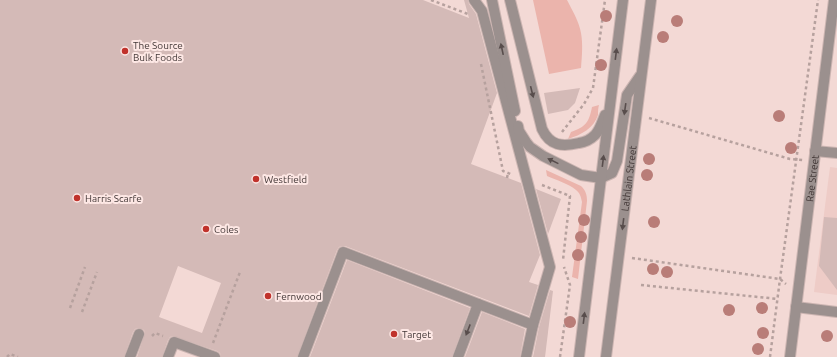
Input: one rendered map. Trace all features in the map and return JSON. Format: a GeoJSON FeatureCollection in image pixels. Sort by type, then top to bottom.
{"type":"FeatureCollection","features":[{"type":"Feature","properties":{"kind":"street"},"geometry":{"type":"LineString","coordinates":[[474,0],[482,11],[550,267],[533,325],[526,357]]}},
{"type":"Feature","properties":{"kind":"street"},"geometry":{"type":"LineString","coordinates":[[492,0],[519,131],[530,147],[543,156],[581,175],[601,178],[612,173],[617,161],[627,95],[641,74]]}},
{"type":"Feature","properties":{"kind":"street"},"geometry":{"type":"LineString","coordinates":[[510,0],[542,129],[547,137],[563,146],[588,141],[596,134],[609,106]]}},
{"type":"Feature","properties":{"kind":"street"},"geometry":{"type":"LineString","coordinates":[[579,357],[623,0]]}},
{"type":"Feature","properties":{"kind":"street","name":"Lathlain Street"},"geometry":{"type":"LineString","coordinates":[[606,357],[650,0]]}},
{"type":"Feature","properties":{"kind":"street","name":"Rae Street"},"geometry":{"type":"LineString","coordinates":[[790,357],[834,0]]}},
{"type":"Feature","properties":{"kind":"street"},"geometry":{"type":"LineString","coordinates":[[816,151],[837,153]]}},
{"type":"Feature","properties":{"kind":"street"},"geometry":{"type":"LineString","coordinates":[[303,357],[343,252],[533,325]]}},
{"type":"Feature","properties":{"kind":"street"},"geometry":{"type":"LineString","coordinates":[[458,357],[478,304]]}},
{"type":"Feature","properties":{"kind":"street"},"geometry":{"type":"LineString","coordinates":[[796,307],[837,312]]}},
{"type":"Feature","properties":{"kind":"street"},"geometry":{"type":"LineString","coordinates":[[130,357],[139,334]]}},
{"type":"Feature","properties":{"kind":"street"},"geometry":{"type":"LineString","coordinates":[[168,357],[174,342],[215,357]]}},
{"type":"Feature","properties":{"kind":"path"},"geometry":{"type":"LineString","coordinates":[[431,0],[438,1],[471,16]]}},
{"type":"Feature","properties":{"kind":"path"},"geometry":{"type":"LineString","coordinates":[[584,104],[593,88],[605,0]]}},
{"type":"Feature","properties":{"kind":"path"},"geometry":{"type":"LineString","coordinates":[[770,357],[818,0]]}},
{"type":"Feature","properties":{"kind":"path"},"geometry":{"type":"LineString","coordinates":[[481,62],[503,171]]}},
{"type":"Feature","properties":{"kind":"path"},"geometry":{"type":"LineString","coordinates":[[649,118],[790,159],[797,159]]}},
{"type":"Feature","properties":{"kind":"path"},"geometry":{"type":"LineString","coordinates":[[507,178],[508,173]]}},
{"type":"Feature","properties":{"kind":"path"},"geometry":{"type":"LineString","coordinates":[[536,183],[570,196],[562,264],[570,285],[560,357]]}},
{"type":"Feature","properties":{"kind":"path"},"geometry":{"type":"LineString","coordinates":[[632,258],[780,279]]}},
{"type":"Feature","properties":{"kind":"path"},"geometry":{"type":"LineString","coordinates":[[70,308],[85,267]]}},
{"type":"Feature","properties":{"kind":"path"},"geometry":{"type":"LineString","coordinates":[[82,312],[98,272]]}},
{"type":"Feature","properties":{"kind":"path"},"geometry":{"type":"LineString","coordinates":[[212,346],[240,272]]}},
{"type":"Feature","properties":{"kind":"path"},"geometry":{"type":"LineString","coordinates":[[641,286],[778,299]]}},
{"type":"Feature","properties":{"kind":"path"},"geometry":{"type":"LineString","coordinates":[[7,357],[10,354],[18,357]]}},
{"type":"Feature","properties":{"kind":"shaded area"},"geometry":{"type":"Polygon","coordinates":[[[533,0],[567,0],[577,20],[581,33],[581,68],[549,74],[533,0]]]}},
{"type":"Feature","properties":{"kind":"shaded area"},"geometry":{"type":"Polygon","coordinates":[[[599,105],[598,115],[593,124],[582,133],[568,139],[571,132],[580,128],[586,123],[590,117],[592,107],[599,105]]]}},
{"type":"Feature","properties":{"kind":"shaded area"},"geometry":{"type":"Polygon","coordinates":[[[830,167],[837,168],[837,295],[814,292],[830,167]]]}},
{"type":"Feature","properties":{"kind":"shaded area"},"geometry":{"type":"Polygon","coordinates":[[[546,170],[581,186],[586,195],[587,201],[578,279],[572,277],[582,202],[581,198],[578,192],[573,188],[547,176],[546,170]]]}},
{"type":"Feature","properties":{"kind":"building","name":"Westfield"},"geometry":{"type":"Polygon","coordinates":[[[0,0],[423,0],[469,18],[464,0],[468,0],[476,14],[497,93],[471,164],[521,183],[540,255],[529,282],[538,285],[529,316],[342,246],[337,250],[297,357],[221,357],[220,353],[217,351],[173,336],[168,340],[162,357],[137,357],[145,333],[144,330],[138,328],[133,332],[124,357],[0,357],[0,0]],[[178,266],[159,317],[202,333],[221,283],[178,266]]]}},
{"type":"Feature","properties":{"kind":"building"},"geometry":{"type":"Polygon","coordinates":[[[580,88],[575,103],[568,110],[548,114],[544,93],[580,88]]]}},
{"type":"Feature","properties":{"kind":"building"},"geometry":{"type":"Polygon","coordinates":[[[536,189],[561,199],[548,234],[536,189]]]}},
{"type":"Feature","properties":{"kind":"building"},"geometry":{"type":"Polygon","coordinates":[[[824,217],[837,218],[837,290],[819,266],[824,217]]]}},
{"type":"Feature","properties":{"kind":"building"},"geometry":{"type":"Polygon","coordinates":[[[347,260],[470,308],[452,357],[310,357],[347,260]]]}},
{"type":"Feature","properties":{"kind":"building"},"geometry":{"type":"Polygon","coordinates":[[[550,290],[553,291],[545,357],[533,357],[539,327],[550,290]]]}},
{"type":"Feature","properties":{"kind":"building"},"geometry":{"type":"Polygon","coordinates":[[[482,312],[525,329],[520,357],[465,357],[482,312]]]}},
{"type":"Feature","properties":{"kind":"place","name":"The Source Bulk Foods"},"geometry":{"type":"Point","coordinates":[125,51]}},
{"type":"Feature","properties":{"kind":"place","name":"Westfield"},"geometry":{"type":"Point","coordinates":[256,179]}},
{"type":"Feature","properties":{"kind":"place","name":"Harris Scarfe"},"geometry":{"type":"Point","coordinates":[77,198]}},
{"type":"Feature","properties":{"kind":"place","name":"Coles"},"geometry":{"type":"Point","coordinates":[206,229]}},
{"type":"Feature","properties":{"kind":"place","name":"Fernwood"},"geometry":{"type":"Point","coordinates":[268,296]}},
{"type":"Feature","properties":{"kind":"place","name":"Target"},"geometry":{"type":"Point","coordinates":[394,334]}}]}
